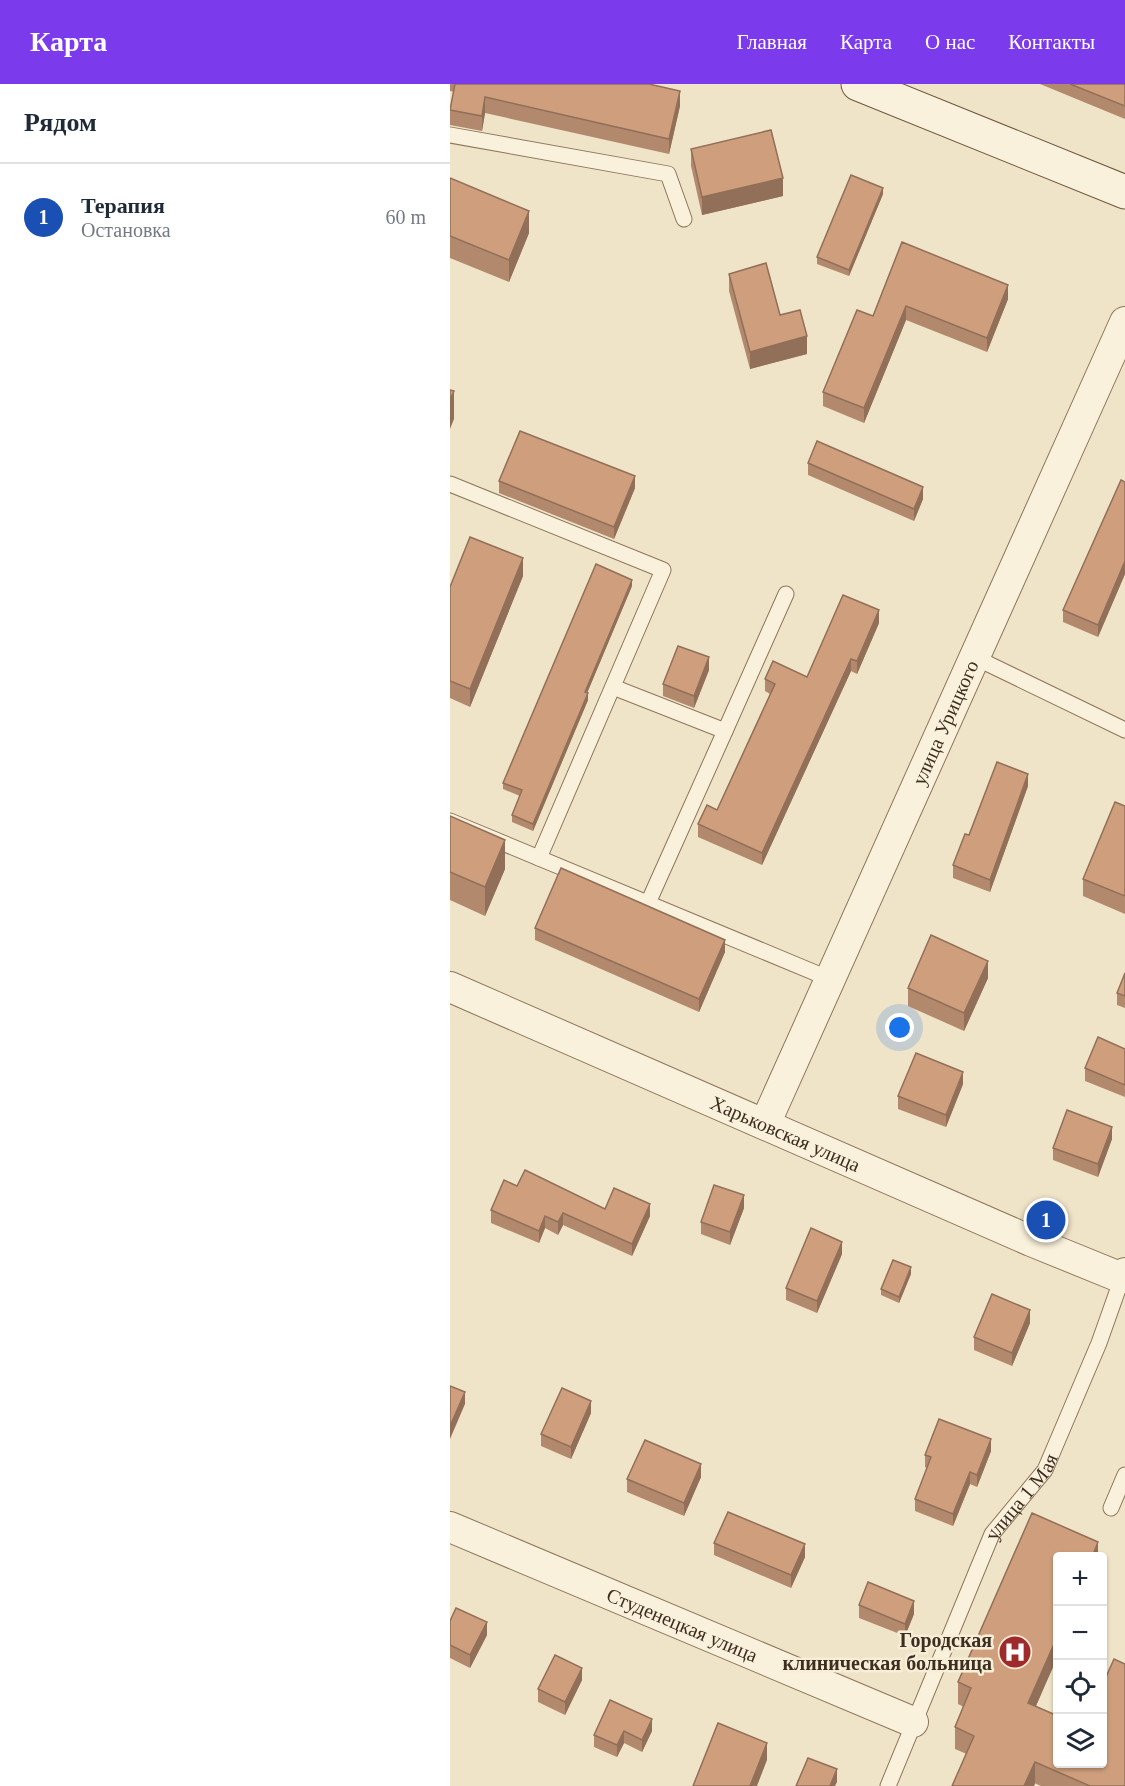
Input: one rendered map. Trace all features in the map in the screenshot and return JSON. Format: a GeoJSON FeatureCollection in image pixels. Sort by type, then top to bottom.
{"type":"FeatureCollection","features":[{"type":"Feature","properties":{"kind":"main road"},"geometry":{"type":"LineString","coordinates":[[858,84],[1125,192]]}},
{"type":"Feature","properties":{"kind":"street","name":"улица Урицкого"},"geometry":{"type":"LineString","coordinates":[[765,1124],[1125,322]]}},
{"type":"Feature","properties":{"kind":"street","name":"Харьковская улица"},"geometry":{"type":"LineString","coordinates":[[450,987],[1031,1241],[1124,1275]]}},
{"type":"Feature","properties":{"kind":"street","name":"Студенецкая улица"},"geometry":{"type":"LineString","coordinates":[[450,1527],[913,1722]]}},
{"type":"Feature","properties":{"kind":"lane"},"geometry":{"type":"LineString","coordinates":[[450,135],[668,174],[684,219]]}},
{"type":"Feature","properties":{"kind":"lane"},"geometry":{"type":"LineString","coordinates":[[450,484],[663,570],[539,858]]}},
{"type":"Feature","properties":{"kind":"lane"},"geometry":{"type":"LineString","coordinates":[[648,903],[786,594]]}},
{"type":"Feature","properties":{"kind":"lane"},"geometry":{"type":"LineString","coordinates":[[974,657],[1125,729]]}},
{"type":"Feature","properties":{"kind":"lane"},"geometry":{"type":"LineString","coordinates":[[613,687],[725,731]]}},
{"type":"Feature","properties":{"kind":"lane"},"geometry":{"type":"LineString","coordinates":[[450,821],[830,979]]}},
{"type":"Feature","properties":{"kind":"lane","name":"улица 1 Мая"},"geometry":{"type":"LineString","coordinates":[[888,1786],[992,1534],[1046,1470],[1099,1343],[1124,1275]]}},
{"type":"Feature","properties":{"kind":"lane"},"geometry":{"type":"LineString","coordinates":[[1111,1508],[1125,1475]]}},
{"type":"Feature","properties":{"kind":"building"},"geometry":{"type":"Polygon","coordinates":[[[455,84],[649,84],[680,91],[669,139],[485,97],[482,116],[450,110],[455,84]]]}},
{"type":"Feature","properties":{"kind":"building"},"geometry":{"type":"Polygon","coordinates":[[[1070,84],[1125,84],[1125,106],[1070,84]]]}},
{"type":"Feature","properties":{"kind":"building"},"geometry":{"type":"Polygon","coordinates":[[[771,130],[783,178],[702,197],[691,149],[771,130]]]}},
{"type":"Feature","properties":{"kind":"building"},"geometry":{"type":"Polygon","coordinates":[[[851,175],[883,188],[849,270],[817,257],[851,175]]]}},
{"type":"Feature","properties":{"kind":"building"},"geometry":{"type":"Polygon","coordinates":[[[450,178],[529,211],[509,260],[450,236],[450,178]]]}},
{"type":"Feature","properties":{"kind":"building"},"geometry":{"type":"Polygon","coordinates":[[[902,242],[1008,285],[987,338],[906,306],[864,408],[823,392],[857,310],[873,316],[902,242]]]}},
{"type":"Feature","properties":{"kind":"building"},"geometry":{"type":"Polygon","coordinates":[[[766,263],[780,315],[800,310],[807,336],[750,352],[729,274],[766,263]]]}},
{"type":"Feature","properties":{"kind":"building"},"geometry":{"type":"Polygon","coordinates":[[[520,431],[635,476],[614,527],[499,481],[520,431]]]}},
{"type":"Feature","properties":{"kind":"building"},"geometry":{"type":"Polygon","coordinates":[[[817,441],[923,487],[914,509],[808,463],[817,441]]]}},
{"type":"Feature","properties":{"kind":"building"},"geometry":{"type":"Polygon","coordinates":[[[1121,480],[1125,482],[1125,561],[1098,625],[1063,610],[1121,480]]]}},
{"type":"Feature","properties":{"kind":"building"},"geometry":{"type":"Polygon","coordinates":[[[470,537],[523,558],[470,689],[450,681],[450,587],[470,537]]]}},
{"type":"Feature","properties":{"kind":"building"},"geometry":{"type":"Polygon","coordinates":[[[596,564],[632,580],[533,824],[512,815],[522,790],[503,783],[596,564]]]}},
{"type":"Feature","properties":{"kind":"building"},"geometry":{"type":"Polygon","coordinates":[[[843,595],[879,610],[857,661],[851,659],[762,853],[698,824],[707,805],[717,810],[775,684],[765,679],[773,661],[807,677],[843,595]]]}},
{"type":"Feature","properties":{"kind":"building"},"geometry":{"type":"Polygon","coordinates":[[[678,646],[709,657],[694,696],[663,684],[678,646]]]}},
{"type":"Feature","properties":{"kind":"building"},"geometry":{"type":"Polygon","coordinates":[[[997,762],[1028,774],[990,880],[953,865],[965,834],[969,835],[997,762]]]}},
{"type":"Feature","properties":{"kind":"building"},"geometry":{"type":"Polygon","coordinates":[[[1115,802],[1125,806],[1125,896],[1083,879],[1115,802]]]}},
{"type":"Feature","properties":{"kind":"building"},"geometry":{"type":"Polygon","coordinates":[[[450,816],[505,840],[485,887],[450,872],[450,816]]]}},
{"type":"Feature","properties":{"kind":"building"},"geometry":{"type":"Polygon","coordinates":[[[561,868],[725,940],[699,999],[535,928],[561,868]]]}},
{"type":"Feature","properties":{"kind":"building"},"geometry":{"type":"Polygon","coordinates":[[[931,935],[988,961],[964,1013],[908,988],[931,935]]]}},
{"type":"Feature","properties":{"kind":"building"},"geometry":{"type":"Polygon","coordinates":[[[1125,973],[1125,996],[1117,993],[1125,973]]]}},
{"type":"Feature","properties":{"kind":"building"},"geometry":{"type":"Polygon","coordinates":[[[1098,1037],[1125,1049],[1125,1085],[1085,1068],[1098,1037]]]}},
{"type":"Feature","properties":{"kind":"building"},"geometry":{"type":"Polygon","coordinates":[[[916,1053],[963,1072],[946,1115],[898,1096],[916,1053]]]}},
{"type":"Feature","properties":{"kind":"building"},"geometry":{"type":"Polygon","coordinates":[[[1067,1110],[1112,1127],[1098,1164],[1053,1148],[1067,1110]]]}},
{"type":"Feature","properties":{"kind":"building"},"geometry":{"type":"Polygon","coordinates":[[[525,1170],[605,1209],[614,1188],[650,1204],[632,1244],[563,1213],[558,1222],[545,1216],[539,1231],[491,1210],[504,1180],[517,1186],[525,1170]]]}},
{"type":"Feature","properties":{"kind":"building"},"geometry":{"type":"Polygon","coordinates":[[[714,1185],[744,1195],[730,1232],[701,1222],[714,1185]]]}},
{"type":"Feature","properties":{"kind":"building"},"geometry":{"type":"Polygon","coordinates":[[[811,1228],[842,1242],[817,1301],[786,1288],[811,1228]]]}},
{"type":"Feature","properties":{"kind":"building"},"geometry":{"type":"Polygon","coordinates":[[[893,1260],[911,1267],[899,1297],[881,1289],[893,1260]]]}},
{"type":"Feature","properties":{"kind":"building"},"geometry":{"type":"Polygon","coordinates":[[[992,1294],[1030,1310],[1012,1353],[974,1337],[992,1294]]]}},
{"type":"Feature","properties":{"kind":"building"},"geometry":{"type":"Polygon","coordinates":[[[450,1386],[465,1392],[450,1426],[450,1386]]]}},
{"type":"Feature","properties":{"kind":"building"},"geometry":{"type":"Polygon","coordinates":[[[562,1388],[591,1401],[571,1447],[541,1434],[562,1388]]]}},
{"type":"Feature","properties":{"kind":"building"},"geometry":{"type":"Polygon","coordinates":[[[939,1419],[991,1439],[977,1475],[970,1472],[953,1514],[915,1499],[931,1457],[925,1455],[939,1419]]]}},
{"type":"Feature","properties":{"kind":"building"},"geometry":{"type":"Polygon","coordinates":[[[645,1440],[701,1464],[684,1503],[627,1479],[645,1440]]]}},
{"type":"Feature","properties":{"kind":"building"},"geometry":{"type":"Polygon","coordinates":[[[728,1512],[805,1544],[791,1575],[714,1543],[728,1512]]]}},
{"type":"Feature","properties":{"kind":"building"},"geometry":{"type":"Polygon","coordinates":[[[1032,1513],[1098,1542],[1094,1552],[1053,1552],[1053,1646],[1028,1703],[1053,1714],[1053,1768],[1107,1768],[1107,1675],[1114,1659],[1125,1664],[1125,1786],[1090,1786],[1035,1762],[1024,1786],[952,1786],[974,1736],[955,1727],[971,1688],[958,1682],[1032,1513]]]}},
{"type":"Feature","properties":{"kind":"building"},"geometry":{"type":"Polygon","coordinates":[[[868,1582],[914,1601],[905,1624],[859,1605],[868,1582]]]}},
{"type":"Feature","properties":{"kind":"building"},"geometry":{"type":"Polygon","coordinates":[[[456,1608],[487,1622],[470,1655],[450,1645],[450,1621],[456,1608]]]}},
{"type":"Feature","properties":{"kind":"building"},"geometry":{"type":"Polygon","coordinates":[[[555,1655],[582,1668],[565,1702],[538,1689],[555,1655]]]}},
{"type":"Feature","properties":{"kind":"building"},"geometry":{"type":"Polygon","coordinates":[[[610,1700],[652,1719],[642,1740],[624,1731],[617,1745],[594,1735],[610,1700]]]}},
{"type":"Feature","properties":{"kind":"building"},"geometry":{"type":"Polygon","coordinates":[[[718,1723],[767,1743],[750,1786],[693,1786],[718,1723]]]}},
{"type":"Feature","properties":{"kind":"building"},"geometry":{"type":"Polygon","coordinates":[[[808,1758],[837,1769],[830,1786],[796,1786],[808,1758]]]}},
{"type":"Feature","properties":{"kind":"place","name":"Терапия"},"geometry":{"type":"Point","coordinates":[1046,1220]}},
{"type":"Feature","properties":{"kind":"place","name":"Городская клиническая больница"},"geometry":{"type":"Point","coordinates":[1015,1652]}}]}
